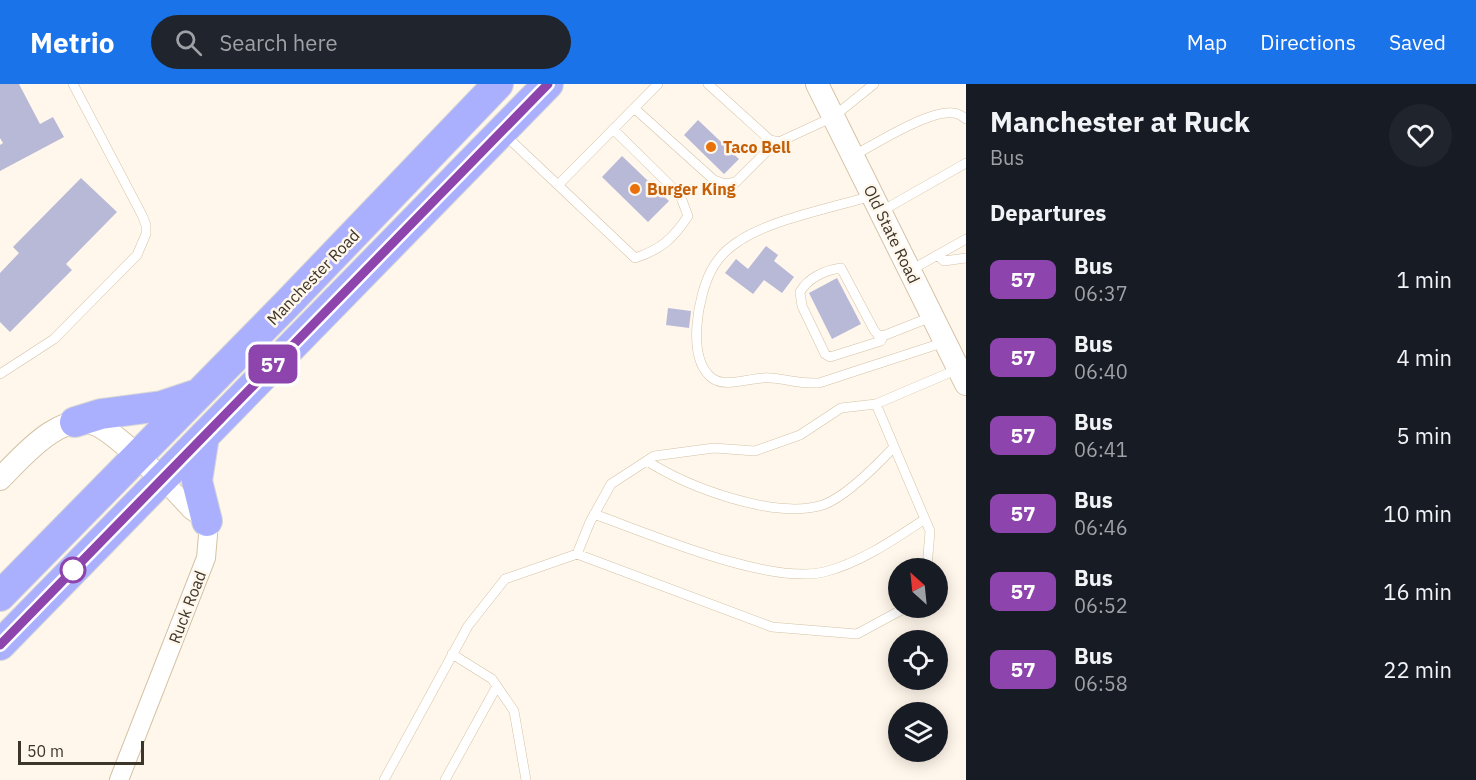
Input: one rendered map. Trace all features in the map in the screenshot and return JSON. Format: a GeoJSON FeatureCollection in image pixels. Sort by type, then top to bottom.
{"type":"FeatureCollection","features":[{"type":"Feature","properties":{"kind":"highway","name":"Manchester Road"},"geometry":{"type":"LineString","coordinates":[[0,596],[498,84]]}},
{"type":"Feature","properties":{"kind":"highway","name":"Manchester Road"},"geometry":{"type":"LineString","coordinates":[[0,645],[548,84]]}},
{"type":"Feature","properties":{"kind":"highway"},"geometry":{"type":"LineString","coordinates":[[75,422],[101,414],[162,406],[198,394]]}},
{"type":"Feature","properties":{"kind":"highway"},"geometry":{"type":"LineString","coordinates":[[204,436],[197,481],[207,520]]}},
{"type":"Feature","properties":{"kind":"street","name":"Old State Road"},"geometry":{"type":"LineString","coordinates":[[817,84],[962,377]]}},
{"type":"Feature","properties":{"kind":"street"},"geometry":{"type":"LineString","coordinates":[[1,477],[50,433],[75,422],[98,425],[162,479],[192,510],[207,520]]}},
{"type":"Feature","properties":{"kind":"street","name":"Ruck Road"},"geometry":{"type":"LineString","coordinates":[[119,780],[206,558],[207,520]]}},
{"type":"Feature","properties":{"kind":"lane"},"geometry":{"type":"LineString","coordinates":[[0,374],[54,339],[137,255],[146,234],[146,225],[142,215],[73,84]]}},
{"type":"Feature","properties":{"kind":"lane"},"geometry":{"type":"LineString","coordinates":[[558,185],[658,84]]}},
{"type":"Feature","properties":{"kind":"lane"},"geometry":{"type":"LineString","coordinates":[[708,84],[770,140],[776,142]]}},
{"type":"Feature","properties":{"kind":"lane"},"geometry":{"type":"LineString","coordinates":[[634,108],[714,180],[725,184],[736,182],[776,142],[788,139],[833,117],[874,84]]}},
{"type":"Feature","properties":{"kind":"lane"},"geometry":{"type":"LineString","coordinates":[[853,156],[892,134],[928,118],[950,112],[966,119]]}},
{"type":"Feature","properties":{"kind":"lane"},"geometry":{"type":"LineString","coordinates":[[501,131],[635,258],[656,251],[680,229],[688,216],[680,195],[613,129]]}},
{"type":"Feature","properties":{"kind":"lane"},"geometry":{"type":"LineString","coordinates":[[945,342],[819,382],[799,384],[770,378],[720,382],[712,378],[703,368],[696,345],[704,287],[713,268],[728,250],[753,232],[876,204],[951,172],[966,163]]}},
{"type":"Feature","properties":{"kind":"lane"},"geometry":{"type":"LineString","coordinates":[[951,172],[966,168]]}},
{"type":"Feature","properties":{"kind":"lane"},"geometry":{"type":"LineString","coordinates":[[909,271],[966,239]]}},
{"type":"Feature","properties":{"kind":"lane"},"geometry":{"type":"LineString","coordinates":[[938,255],[944,261],[966,258]]}},
{"type":"Feature","properties":{"kind":"lane"},"geometry":{"type":"LineString","coordinates":[[883,336],[881,341],[830,357],[825,354],[802,306],[800,291],[810,280],[829,270],[841,268],[878,335],[883,336],[932,316]]}},
{"type":"Feature","properties":{"kind":"lane"},"geometry":{"type":"LineString","coordinates":[[577,554],[594,514],[611,484],[654,456],[714,448],[755,450],[800,435],[841,408],[876,405],[962,377]]}},
{"type":"Feature","properties":{"kind":"lane"},"geometry":{"type":"LineString","coordinates":[[876,405],[930,531],[928,558]]}},
{"type":"Feature","properties":{"kind":"lane"},"geometry":{"type":"LineString","coordinates":[[646,461],[671,476],[731,499],[792,510],[824,504],[867,476],[894,447]]}},
{"type":"Feature","properties":{"kind":"lane"},"geometry":{"type":"LineString","coordinates":[[594,514],[707,553],[762,570],[787,574],[823,572],[861,558],[925,519]]}},
{"type":"Feature","properties":{"kind":"lane"},"geometry":{"type":"LineString","coordinates":[[384,780],[468,626],[505,579],[577,554],[772,627],[857,634],[888,617]]}},
{"type":"Feature","properties":{"kind":"lane"},"geometry":{"type":"LineString","coordinates":[[452,654],[492,679],[514,711],[526,780]]}},
{"type":"Feature","properties":{"kind":"lane"},"geometry":{"type":"LineString","coordinates":[[445,780],[497,686]]}},
{"type":"Feature","properties":{"kind":"building"},"geometry":{"type":"Polygon","coordinates":[[[0,84],[19,84],[40,124],[53,117],[64,137],[0,171],[0,145],[3,143],[0,138],[0,84]]]}},
{"type":"Feature","properties":{"kind":"building","name":"Taco Bell"},"geometry":{"type":"Polygon","coordinates":[[[698,120],[739,159],[724,174],[684,135],[698,120]]]}},
{"type":"Feature","properties":{"kind":"building","name":"Burger King"},"geometry":{"type":"Polygon","coordinates":[[[622,156],[669,201],[648,222],[602,177],[622,156]]]}},
{"type":"Feature","properties":{"kind":"building"},"geometry":{"type":"Polygon","coordinates":[[[81,178],[117,212],[66,264],[72,270],[10,332],[0,322],[0,273],[19,253],[13,247],[81,178]]]}},
{"type":"Feature","properties":{"kind":"building"},"geometry":{"type":"Polygon","coordinates":[[[766,246],[778,255],[774,261],[794,277],[782,293],[764,280],[753,294],[725,273],[736,259],[748,269],[766,246]]]}},
{"type":"Feature","properties":{"kind":"building"},"geometry":{"type":"Polygon","coordinates":[[[837,278],[861,324],[832,339],[809,293],[837,278]]]}},
{"type":"Feature","properties":{"kind":"building"},"geometry":{"type":"Polygon","coordinates":[[[668,308],[691,311],[689,328],[666,325],[668,308]]]}},
{"type":"Feature","properties":{"kind":"bus line","name":"57"},"geometry":{"type":"LineString","coordinates":[[0,645],[548,84]]}},
{"type":"Feature","properties":{"kind":"place","name":"Taco Bell"},"geometry":{"type":"Point","coordinates":[711,147]}},
{"type":"Feature","properties":{"kind":"place","name":"Burger King"},"geometry":{"type":"Point","coordinates":[635,189]}}]}
